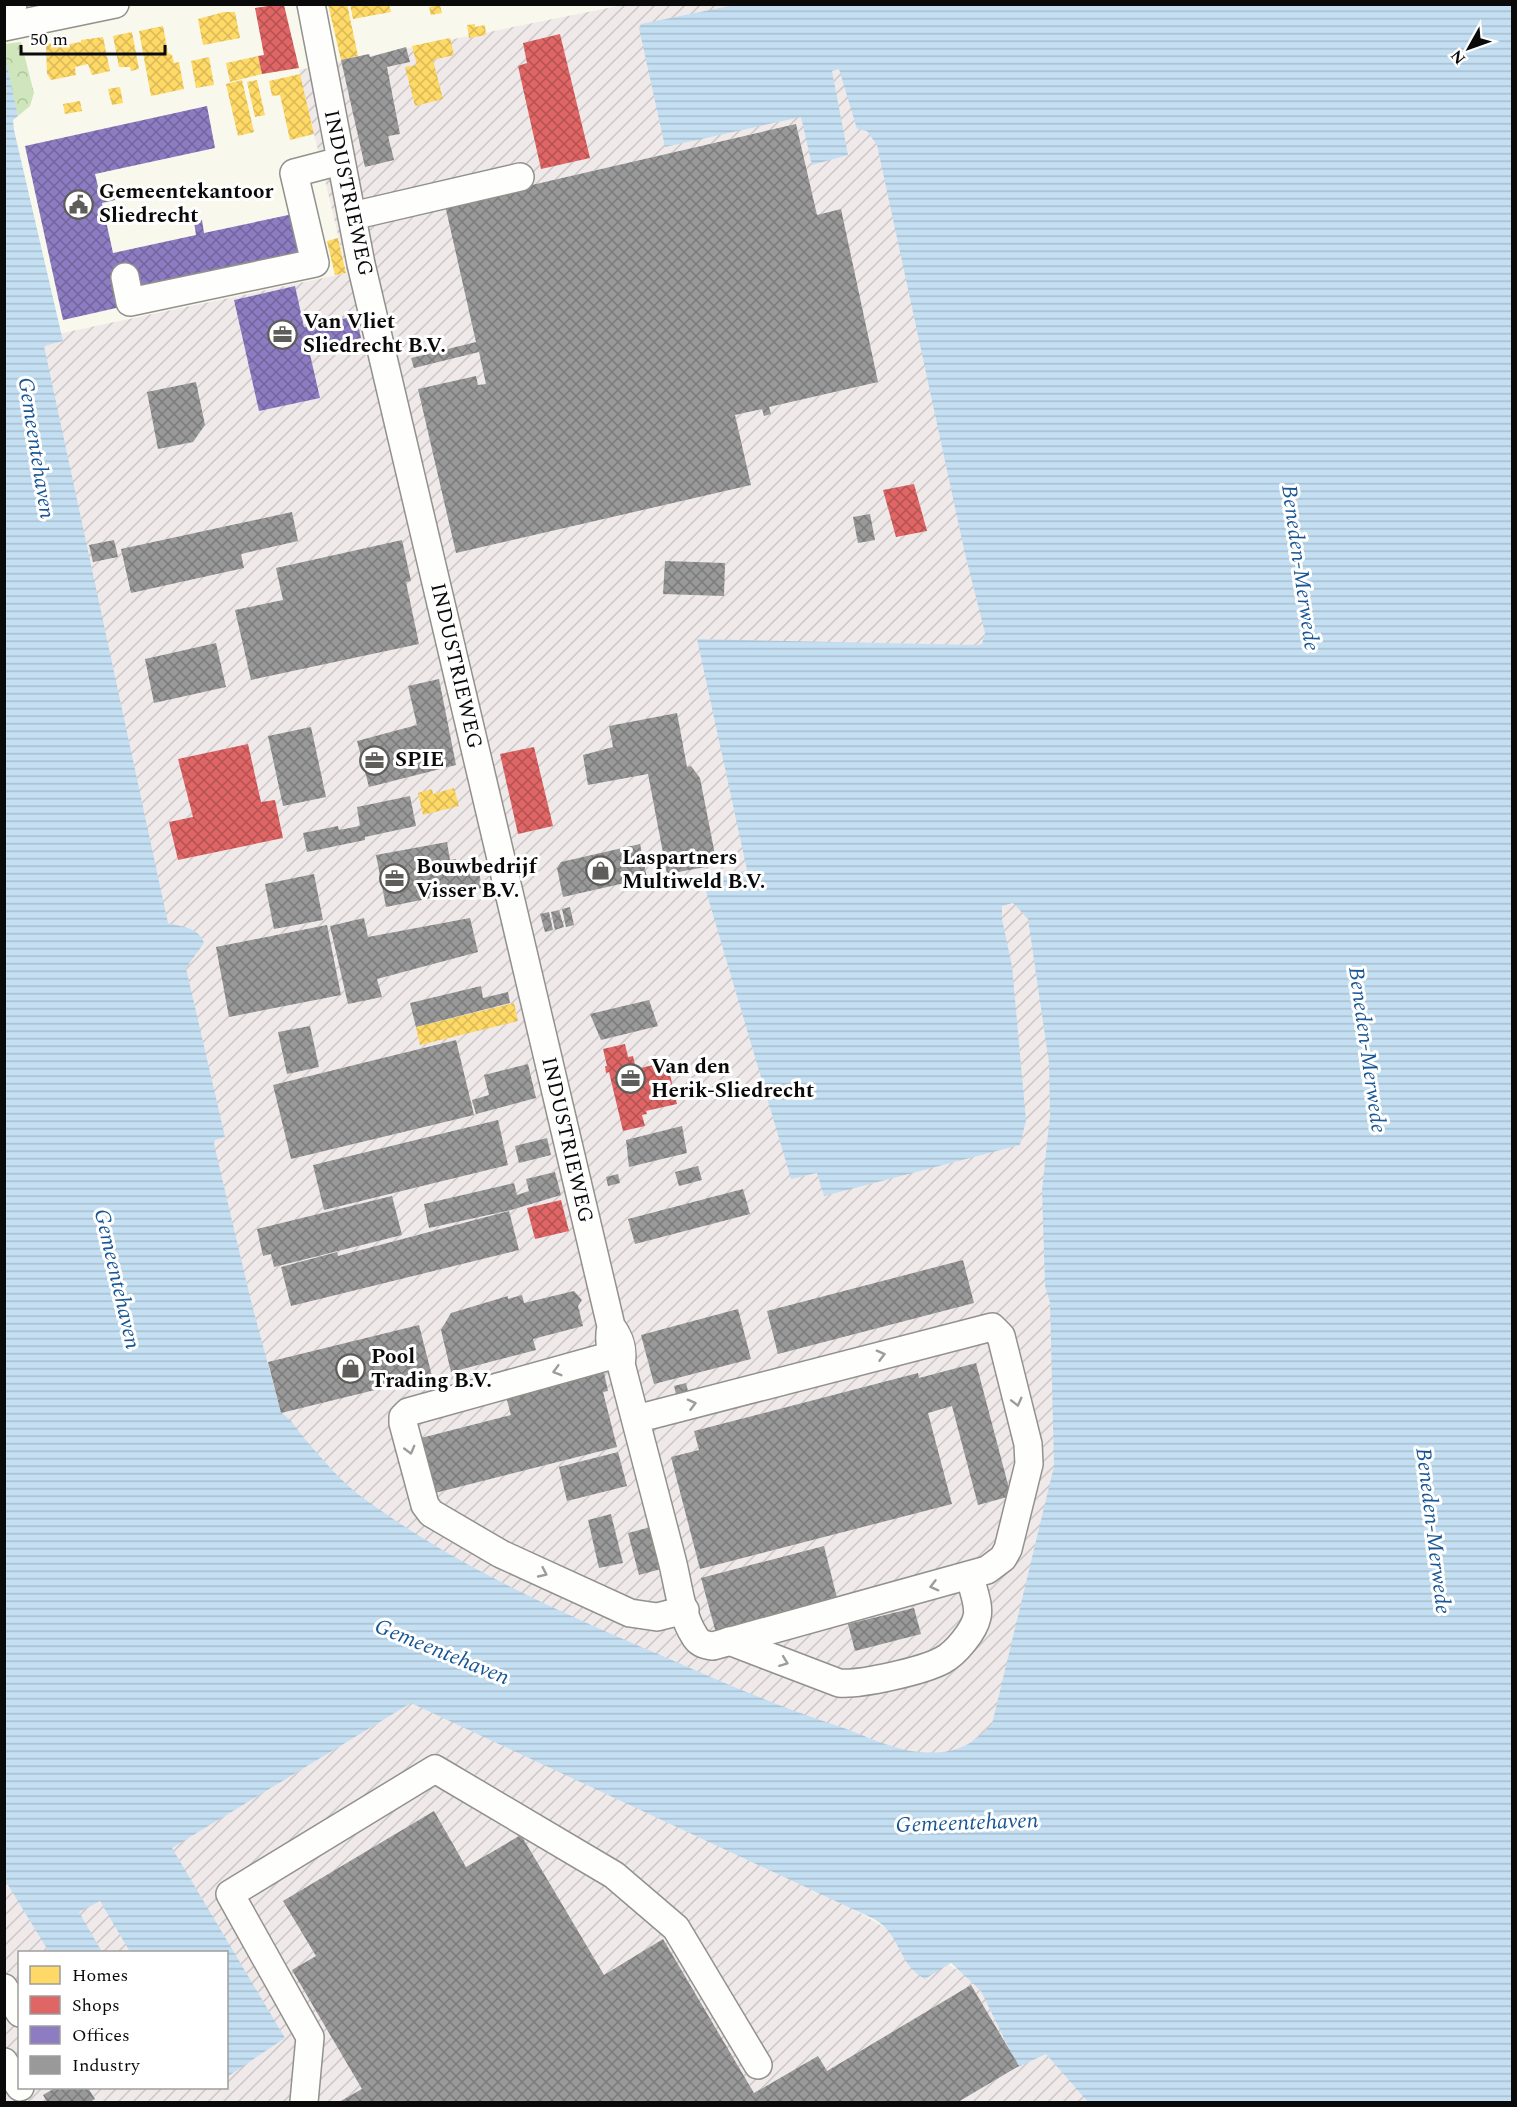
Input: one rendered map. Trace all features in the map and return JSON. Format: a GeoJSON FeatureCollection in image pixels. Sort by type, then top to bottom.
{"type":"FeatureCollection","features":[{"type":"Feature","properties":{"kind":"street"},"geometry":{"type":"LineString","coordinates":[[4,6],[13,4]]}},
{"type":"Feature","properties":{"kind":"street"},"geometry":{"type":"LineString","coordinates":[[4,27],[115,4]]}},
{"type":"Feature","properties":{"kind":"street","name":"INDUSTRIEWEG"},"geometry":{"type":"LineString","coordinates":[[311,4],[352,216],[611,1326],[609,1339],[636,1419],[691,1631],[700,1642],[712,1646],[729,1641]]}},
{"type":"Feature","properties":{"kind":"street"},"geometry":{"type":"LineString","coordinates":[[125,277],[130,302],[315,263],[294,173],[340,161]]}},
{"type":"Feature","properties":{"kind":"street"},"geometry":{"type":"LineString","coordinates":[[352,216],[520,177]]}},
{"type":"Feature","properties":{"kind":"street"},"geometry":{"type":"LineString","coordinates":[[636,1419],[992,1327],[1001,1336],[1028,1444],[1029,1464],[1008,1549],[996,1565],[969,1576],[729,1641]]}},
{"type":"Feature","properties":{"kind":"street"},"geometry":{"type":"LineString","coordinates":[[617,1359],[408,1412],[403,1417],[403,1424],[425,1505],[431,1513],[501,1554],[630,1613],[657,1617],[685,1610]]}},
{"type":"Feature","properties":{"kind":"street"},"geometry":{"type":"LineString","coordinates":[[729,1641],[838,1683],[854,1684],[936,1664],[952,1654],[977,1620],[978,1611],[969,1576]]}},
{"type":"Feature","properties":{"kind":"street"},"geometry":{"type":"LineString","coordinates":[[304,2103],[310,2037],[230,1894],[435,1769],[614,1875],[676,1928],[758,2065]]}},
{"type":"Feature","properties":{"kind":"street"},"geometry":{"type":"LineString","coordinates":[[4,1988],[18,2010]]}},
{"type":"Feature","properties":{"kind":"street"},"geometry":{"type":"LineString","coordinates":[[4,2062],[18,2083]]}},
{"type":"Feature","properties":{"kind":"shaded area"},"geometry":{"type":"Polygon","coordinates":[[[623,5],[918,5],[1025,583],[1097,1521],[998,1773],[907,1777],[357,1542],[256,1433],[34,339],[347,273],[299,70],[623,5]]]}},
{"type":"Feature","properties":{"kind":"shaded area"},"geometry":{"type":"Polygon","coordinates":[[[436,1667],[1118,2063],[1122,2102],[5,2102],[4,1863],[436,1667]]]}},
{"type":"Feature","properties":{"kind":"green space"},"geometry":{"type":"Polygon","coordinates":[[[21,42],[34,93],[30,106],[18,116],[5,61],[5,44],[21,42]]]}},
{"type":"Feature","properties":{"kind":"water"},"geometry":{"type":"Polygon","coordinates":[[[739,4],[1512,5],[1512,2102],[1088,2102],[1046,2054],[1018,2067],[981,1991],[951,1963],[925,1979],[909,1966],[890,1933],[874,1919],[411,1703],[172,1848],[285,2038],[228,2076],[228,1951],[129,1951],[100,1901],[79,1912],[101,1951],[48,1951],[5,1880],[6,61],[18,116],[13,120],[14,130],[63,341],[44,346],[168,923],[194,931],[204,943],[186,968],[225,1137],[215,1140],[214,1144],[251,1301],[281,1413],[349,1486],[400,1524],[471,1566],[545,1604],[620,1638],[770,1701],[879,1742],[910,1751],[931,1753],[951,1751],[968,1744],[992,1724],[1054,1466],[1050,1303],[1045,1286],[1042,1190],[1050,1115],[1049,1063],[1028,919],[1013,903],[1002,906],[1002,919],[1012,966],[1026,1120],[1020,1145],[824,1196],[817,1173],[791,1179],[703,881],[747,870],[697,639],[977,645],[982,644],[985,633],[965,554],[877,145],[867,131],[857,129],[839,69],[832,71],[848,155],[812,165],[801,117],[665,147],[639,28],[641,24],[739,4]]]}},
{"type":"Feature","properties":{"kind":"building: Homes"},"geometry":{"type":"Polygon","coordinates":[[[328,4],[347,4],[358,56],[341,60],[328,4]]]}},
{"type":"Feature","properties":{"kind":"building: Homes"},"geometry":{"type":"Polygon","coordinates":[[[350,4],[389,4],[391,12],[353,19],[350,4]]]}},
{"type":"Feature","properties":{"kind":"building: Homes"},"geometry":{"type":"Polygon","coordinates":[[[440,5],[442,13],[431,15],[429,7],[440,5]]]}},
{"type":"Feature","properties":{"kind":"building: Homes"},"geometry":{"type":"Polygon","coordinates":[[[224,12],[235,12],[240,38],[203,45],[198,19],[224,12]]]}},
{"type":"Feature","properties":{"kind":"building: Homes"},"geometry":{"type":"Polygon","coordinates":[[[475,24],[475,27],[485,25],[486,35],[469,38],[467,25],[475,24]]]}},
{"type":"Feature","properties":{"kind":"building: Homes"},"geometry":{"type":"Polygon","coordinates":[[[163,26],[168,53],[172,55],[174,63],[179,62],[184,89],[151,96],[139,31],[163,26]]]}},
{"type":"Feature","properties":{"kind":"building: Homes"},"geometry":{"type":"Polygon","coordinates":[[[132,32],[139,69],[131,71],[130,67],[119,67],[113,36],[132,32]]]}},
{"type":"Feature","properties":{"kind":"building: Homes"},"geometry":{"type":"Polygon","coordinates":[[[103,37],[110,71],[92,75],[88,64],[75,67],[76,75],[51,80],[47,74],[46,44],[54,43],[57,46],[103,37]]]}},
{"type":"Feature","properties":{"kind":"building: Homes"},"geometry":{"type":"Polygon","coordinates":[[[450,38],[454,55],[433,60],[443,99],[415,106],[405,67],[417,65],[412,46],[450,38]]]}},
{"type":"Feature","properties":{"kind":"building: Homes"},"geometry":{"type":"Polygon","coordinates":[[[258,56],[262,74],[230,82],[226,63],[258,56]]]}},
{"type":"Feature","properties":{"kind":"building: Homes"},"geometry":{"type":"Polygon","coordinates":[[[209,57],[214,85],[196,88],[191,61],[209,57]]]}},
{"type":"Feature","properties":{"kind":"building: Homes"},"geometry":{"type":"Polygon","coordinates":[[[300,74],[314,134],[290,140],[280,95],[272,96],[269,81],[300,74]]]}},
{"type":"Feature","properties":{"kind":"building: Homes"},"geometry":{"type":"Polygon","coordinates":[[[242,80],[254,132],[238,136],[226,84],[242,80]]]}},
{"type":"Feature","properties":{"kind":"building: Homes"},"geometry":{"type":"Polygon","coordinates":[[[257,80],[265,115],[255,117],[247,82],[257,80]]]}},
{"type":"Feature","properties":{"kind":"building: Homes"},"geometry":{"type":"Polygon","coordinates":[[[120,87],[123,103],[112,105],[108,89],[120,87]]]}},
{"type":"Feature","properties":{"kind":"building: Homes"},"geometry":{"type":"Polygon","coordinates":[[[80,101],[82,111],[65,114],[63,104],[80,101]]]}},
{"type":"Feature","properties":{"kind":"building: Homes"},"geometry":{"type":"Polygon","coordinates":[[[338,238],[346,273],[335,275],[327,241],[338,238]]]}},
{"type":"Feature","properties":{"kind":"building: Homes"},"geometry":{"type":"Polygon","coordinates":[[[454,788],[459,806],[423,815],[418,793],[432,789],[433,794],[454,788]]]}},
{"type":"Feature","properties":{"kind":"building: Homes"},"geometry":{"type":"Polygon","coordinates":[[[514,1003],[518,1021],[420,1045],[416,1027],[514,1003]]]}},
{"type":"Feature","properties":{"kind":"building: Shops"},"geometry":{"type":"Polygon","coordinates":[[[284,5],[299,68],[262,74],[258,56],[264,55],[255,8],[284,5]]]}},
{"type":"Feature","properties":{"kind":"building: Shops"},"geometry":{"type":"Polygon","coordinates":[[[560,34],[590,158],[541,169],[518,66],[527,63],[523,43],[560,34]]]}},
{"type":"Feature","properties":{"kind":"building: Shops"},"geometry":{"type":"Polygon","coordinates":[[[914,484],[927,531],[896,537],[883,490],[914,484]]]}},
{"type":"Feature","properties":{"kind":"building: Shops"},"geometry":{"type":"Polygon","coordinates":[[[248,744],[261,802],[275,800],[283,838],[178,860],[169,822],[193,817],[178,759],[248,744]]]}},
{"type":"Feature","properties":{"kind":"building: Shops"},"geometry":{"type":"Polygon","coordinates":[[[534,747],[553,826],[518,834],[500,754],[534,747]]]}},
{"type":"Feature","properties":{"kind":"building: Shops"},"geometry":{"type":"Polygon","coordinates":[[[625,1044],[628,1057],[633,1056],[636,1069],[667,1062],[677,1104],[646,1111],[647,1114],[642,1115],[645,1126],[623,1131],[609,1072],[606,1073],[605,1066],[607,1066],[603,1049],[625,1044]]]}},
{"type":"Feature","properties":{"kind":"building: Shops"},"geometry":{"type":"Polygon","coordinates":[[[561,1200],[569,1231],[535,1239],[527,1208],[561,1200]]]}},
{"type":"Feature","properties":{"kind":"building: Offices"},"geometry":{"type":"Polygon","coordinates":[[[207,106],[215,148],[95,174],[100,195],[113,192],[115,200],[102,203],[113,253],[196,235],[194,222],[202,220],[204,233],[293,214],[303,256],[125,306],[63,320],[25,146],[207,106]]]}},
{"type":"Feature","properties":{"kind":"building: Offices"},"geometry":{"type":"Polygon","coordinates":[[[295,286],[304,327],[356,316],[361,338],[309,350],[320,398],[259,411],[234,300],[295,286]]]}},
{"type":"Feature","properties":{"kind":"building: Industry"},"geometry":{"type":"Polygon","coordinates":[[[406,47],[410,62],[387,67],[400,134],[388,136],[394,160],[365,167],[341,60],[369,54],[370,57],[406,47]]]}},
{"type":"Feature","properties":{"kind":"building: Industry"},"geometry":{"type":"Polygon","coordinates":[[[796,124],[817,215],[841,209],[878,382],[769,407],[771,414],[764,416],[762,409],[735,415],[751,485],[456,553],[418,389],[476,376],[478,385],[486,384],[479,352],[414,368],[411,358],[476,342],[445,205],[796,124]]]}},
{"type":"Feature","properties":{"kind":"building: Industry"},"geometry":{"type":"Polygon","coordinates":[[[196,382],[205,425],[193,442],[158,449],[147,392],[196,382]]]}},
{"type":"Feature","properties":{"kind":"building: Industry"},"geometry":{"type":"Polygon","coordinates":[[[292,512],[298,541],[241,554],[244,568],[131,593],[121,549],[292,512]]]}},
{"type":"Feature","properties":{"kind":"building: Industry"},"geometry":{"type":"Polygon","coordinates":[[[870,514],[875,540],[858,543],[853,517],[870,514]]]}},
{"type":"Feature","properties":{"kind":"building: Industry"},"geometry":{"type":"Polygon","coordinates":[[[114,540],[118,557],[93,562],[89,545],[114,540]]]}},
{"type":"Feature","properties":{"kind":"building: Industry"},"geometry":{"type":"Polygon","coordinates":[[[402,540],[411,581],[406,582],[419,644],[251,680],[235,610],[283,600],[276,568],[402,540]]]}},
{"type":"Feature","properties":{"kind":"building: Industry"},"geometry":{"type":"Polygon","coordinates":[[[665,561],[725,563],[724,596],[663,594],[665,561]]]}},
{"type":"Feature","properties":{"kind":"building: Industry"},"geometry":{"type":"Polygon","coordinates":[[[216,643],[226,687],[154,703],[145,659],[216,643]]]}},
{"type":"Feature","properties":{"kind":"building: Industry"},"geometry":{"type":"Polygon","coordinates":[[[439,679],[456,765],[369,787],[357,741],[417,725],[408,686],[439,679]]]}},
{"type":"Feature","properties":{"kind":"building: Industry"},"geometry":{"type":"Polygon","coordinates":[[[677,713],[687,767],[691,766],[700,778],[717,865],[667,874],[648,774],[588,785],[583,755],[613,747],[609,726],[677,713]]]}},
{"type":"Feature","properties":{"kind":"building: Industry"},"geometry":{"type":"Polygon","coordinates":[[[311,727],[326,797],[283,806],[268,736],[311,727]]]}},
{"type":"Feature","properties":{"kind":"building: Industry"},"geometry":{"type":"Polygon","coordinates":[[[410,796],[416,826],[307,852],[303,833],[338,826],[339,830],[360,826],[357,807],[410,796]]]}},
{"type":"Feature","properties":{"kind":"building: Industry"},"geometry":{"type":"Polygon","coordinates":[[[447,842],[450,860],[456,859],[458,871],[478,867],[482,888],[386,907],[376,855],[447,842]]]}},
{"type":"Feature","properties":{"kind":"building: Industry"},"geometry":{"type":"Polygon","coordinates":[[[640,844],[647,878],[563,897],[557,868],[561,862],[640,844]]]}},
{"type":"Feature","properties":{"kind":"building: Industry"},"geometry":{"type":"Polygon","coordinates":[[[314,874],[323,920],[274,929],[265,884],[314,874]]]}},
{"type":"Feature","properties":{"kind":"building: Industry"},"geometry":{"type":"Polygon","coordinates":[[[570,907],[574,925],[566,927],[562,909],[570,907]]]}},
{"type":"Feature","properties":{"kind":"building: Industry"},"geometry":{"type":"Polygon","coordinates":[[[559,910],[564,927],[555,930],[551,912],[559,910]]]}},
{"type":"Feature","properties":{"kind":"building: Industry"},"geometry":{"type":"Polygon","coordinates":[[[549,912],[553,930],[545,932],[540,914],[549,912]]]}},
{"type":"Feature","properties":{"kind":"building: Industry"},"geometry":{"type":"Polygon","coordinates":[[[364,918],[368,937],[470,918],[478,952],[377,979],[382,997],[348,1004],[330,926],[364,918]]]}},
{"type":"Feature","properties":{"kind":"building: Industry"},"geometry":{"type":"Polygon","coordinates":[[[327,925],[341,995],[229,1017],[216,947],[327,925]]]}},
{"type":"Feature","properties":{"kind":"building: Industry"},"geometry":{"type":"Polygon","coordinates":[[[481,986],[483,998],[508,992],[510,1003],[416,1027],[410,1003],[481,986]]]}},
{"type":"Feature","properties":{"kind":"building: Industry"},"geometry":{"type":"Polygon","coordinates":[[[649,1000],[658,1026],[601,1040],[590,1014],[649,1000]]]}},
{"type":"Feature","properties":{"kind":"building: Industry"},"geometry":{"type":"Polygon","coordinates":[[[310,1026],[319,1067],[287,1074],[278,1032],[310,1026]]]}},
{"type":"Feature","properties":{"kind":"building: Industry"},"geometry":{"type":"Polygon","coordinates":[[[456,1040],[474,1115],[291,1159],[273,1085],[456,1040]]]}},
{"type":"Feature","properties":{"kind":"building: Industry"},"geometry":{"type":"Polygon","coordinates":[[[528,1064],[536,1098],[476,1114],[472,1100],[489,1095],[484,1075],[528,1064]]]}},
{"type":"Feature","properties":{"kind":"building: Industry"},"geometry":{"type":"Polygon","coordinates":[[[498,1120],[508,1165],[324,1210],[313,1165],[498,1120]]]}},
{"type":"Feature","properties":{"kind":"building: Industry"},"geometry":{"type":"Polygon","coordinates":[[[682,1126],[687,1153],[629,1167],[626,1140],[682,1126]]]}},
{"type":"Feature","properties":{"kind":"building: Industry"},"geometry":{"type":"Polygon","coordinates":[[[547,1138],[551,1155],[519,1163],[515,1146],[547,1138]]]}},
{"type":"Feature","properties":{"kind":"building: Industry"},"geometry":{"type":"Polygon","coordinates":[[[698,1166],[702,1180],[679,1186],[675,1172],[698,1166]]]}},
{"type":"Feature","properties":{"kind":"building: Industry"},"geometry":{"type":"Polygon","coordinates":[[[555,1172],[561,1195],[511,1210],[429,1228],[424,1204],[514,1183],[517,1195],[529,1191],[526,1179],[555,1172]]]}},
{"type":"Feature","properties":{"kind":"building: Industry"},"geometry":{"type":"Polygon","coordinates":[[[618,1174],[620,1183],[608,1186],[606,1177],[618,1174]]]}},
{"type":"Feature","properties":{"kind":"building: Industry"},"geometry":{"type":"Polygon","coordinates":[[[743,1189],[750,1214],[635,1244],[628,1219],[743,1189]]]}},
{"type":"Feature","properties":{"kind":"building: Industry"},"geometry":{"type":"Polygon","coordinates":[[[392,1196],[402,1235],[274,1267],[271,1254],[263,1256],[257,1229],[392,1196]]]}},
{"type":"Feature","properties":{"kind":"building: Industry"},"geometry":{"type":"Polygon","coordinates":[[[509,1211],[519,1250],[291,1306],[281,1267],[337,1252],[338,1256],[509,1211]]]}},
{"type":"Feature","properties":{"kind":"building: Industry"},"geometry":{"type":"Polygon","coordinates":[[[963,1260],[974,1303],[778,1354],[767,1311],[963,1260]]]}},
{"type":"Feature","properties":{"kind":"building: Industry"},"geometry":{"type":"Polygon","coordinates":[[[574,1291],[582,1300],[578,1306],[583,1326],[533,1339],[536,1350],[451,1372],[441,1330],[451,1313],[508,1296],[508,1299],[522,1295],[524,1303],[574,1291]]]}},
{"type":"Feature","properties":{"kind":"building: Industry"},"geometry":{"type":"Polygon","coordinates":[[[738,1309],[751,1359],[654,1384],[641,1335],[738,1309]]]}},
{"type":"Feature","properties":{"kind":"building: Industry"},"geometry":{"type":"Polygon","coordinates":[[[419,1325],[432,1376],[281,1413],[268,1362],[419,1325]]]}},
{"type":"Feature","properties":{"kind":"building: Industry"},"geometry":{"type":"Polygon","coordinates":[[[976,1363],[1011,1496],[978,1505],[952,1406],[928,1413],[952,1504],[700,1569],[671,1457],[699,1450],[694,1431],[918,1373],[919,1378],[976,1363]]]}},
{"type":"Feature","properties":{"kind":"building: Industry"},"geometry":{"type":"Polygon","coordinates":[[[603,1368],[608,1391],[603,1392],[617,1447],[435,1493],[421,1438],[511,1415],[505,1393],[603,1368]]]}},
{"type":"Feature","properties":{"kind":"building: Industry"},"geometry":{"type":"Polygon","coordinates":[[[686,1383],[688,1391],[676,1394],[674,1386],[686,1383]]]}},
{"type":"Feature","properties":{"kind":"building: Industry"},"geometry":{"type":"Polygon","coordinates":[[[618,1452],[627,1486],[567,1501],[559,1467],[618,1452]]]}},
{"type":"Feature","properties":{"kind":"building: Industry"},"geometry":{"type":"Polygon","coordinates":[[[611,1514],[623,1563],[599,1568],[588,1520],[611,1514]]]}},
{"type":"Feature","properties":{"kind":"building: Industry"},"geometry":{"type":"Polygon","coordinates":[[[651,1527],[661,1569],[639,1575],[628,1533],[651,1527]]]}},
{"type":"Feature","properties":{"kind":"building: Industry"},"geometry":{"type":"Polygon","coordinates":[[[824,1546],[838,1602],[716,1633],[701,1578],[824,1546]]]}},
{"type":"Feature","properties":{"kind":"building: Industry"},"geometry":{"type":"Polygon","coordinates":[[[914,1608],[921,1634],[855,1651],[848,1624],[914,1608]]]}},
{"type":"Feature","properties":{"kind":"building: Industry"},"geometry":{"type":"Polygon","coordinates":[[[434,1811],[466,1867],[521,1835],[604,1975],[663,1939],[754,2093],[818,2056],[827,2071],[971,1985],[1019,2066],[958,2102],[339,2102],[362,2089],[292,1970],[316,1956],[283,1901],[434,1811]]]}},
{"type":"Feature","properties":{"kind":"building: Industry"},"geometry":{"type":"Polygon","coordinates":[[[53,2089],[89,2089],[95,2099],[90,2102],[47,2102],[43,2095],[53,2089]]]}},
{"type":"Feature","properties":{"kind":"place","name":"Gemeentekantoor Sliedrecht"},"geometry":{"type":"Point","coordinates":[78,204]}},
{"type":"Feature","properties":{"kind":"place","name":"Van Vliet Sliedrecht B.V."},"geometry":{"type":"Point","coordinates":[282,334]}},
{"type":"Feature","properties":{"kind":"place","name":"SPIE"},"geometry":{"type":"Point","coordinates":[374,760]}},
{"type":"Feature","properties":{"kind":"place","name":"Laspartners Multiweld B.V."},"geometry":{"type":"Point","coordinates":[601,870]}},
{"type":"Feature","properties":{"kind":"place","name":"Bouwbedrijf Visser B.V."},"geometry":{"type":"Point","coordinates":[395,879]}},
{"type":"Feature","properties":{"kind":"place","name":"Van den Herik-Sliedrecht"},"geometry":{"type":"Point","coordinates":[630,1079]}},
{"type":"Feature","properties":{"kind":"place","name":"Pool Trading B.V."},"geometry":{"type":"Point","coordinates":[350,1369]}},
{"type":"Feature","properties":{"kind":"water label","name":"Gemeentehaven"},"geometry":{"type":"Point","coordinates":[36,448]}},
{"type":"Feature","properties":{"kind":"water label","name":"Beneden-Merwede"},"geometry":{"type":"Point","coordinates":[1300,568]}},
{"type":"Feature","properties":{"kind":"water label","name":"Beneden-Merwede"},"geometry":{"type":"Point","coordinates":[1367,1050]}},
{"type":"Feature","properties":{"kind":"water label","name":"Gemeentehaven"},"geometry":{"type":"Point","coordinates":[117,1279]}},
{"type":"Feature","properties":{"kind":"water label","name":"Beneden-Merwede"},"geometry":{"type":"Point","coordinates":[1433,1531]}},
{"type":"Feature","properties":{"kind":"water label","name":"Gemeentehaven"},"geometry":{"type":"Point","coordinates":[442,1652]}},
{"type":"Feature","properties":{"kind":"water label","name":"Gemeentehaven"},"geometry":{"type":"Point","coordinates":[967,1823]}}]}
